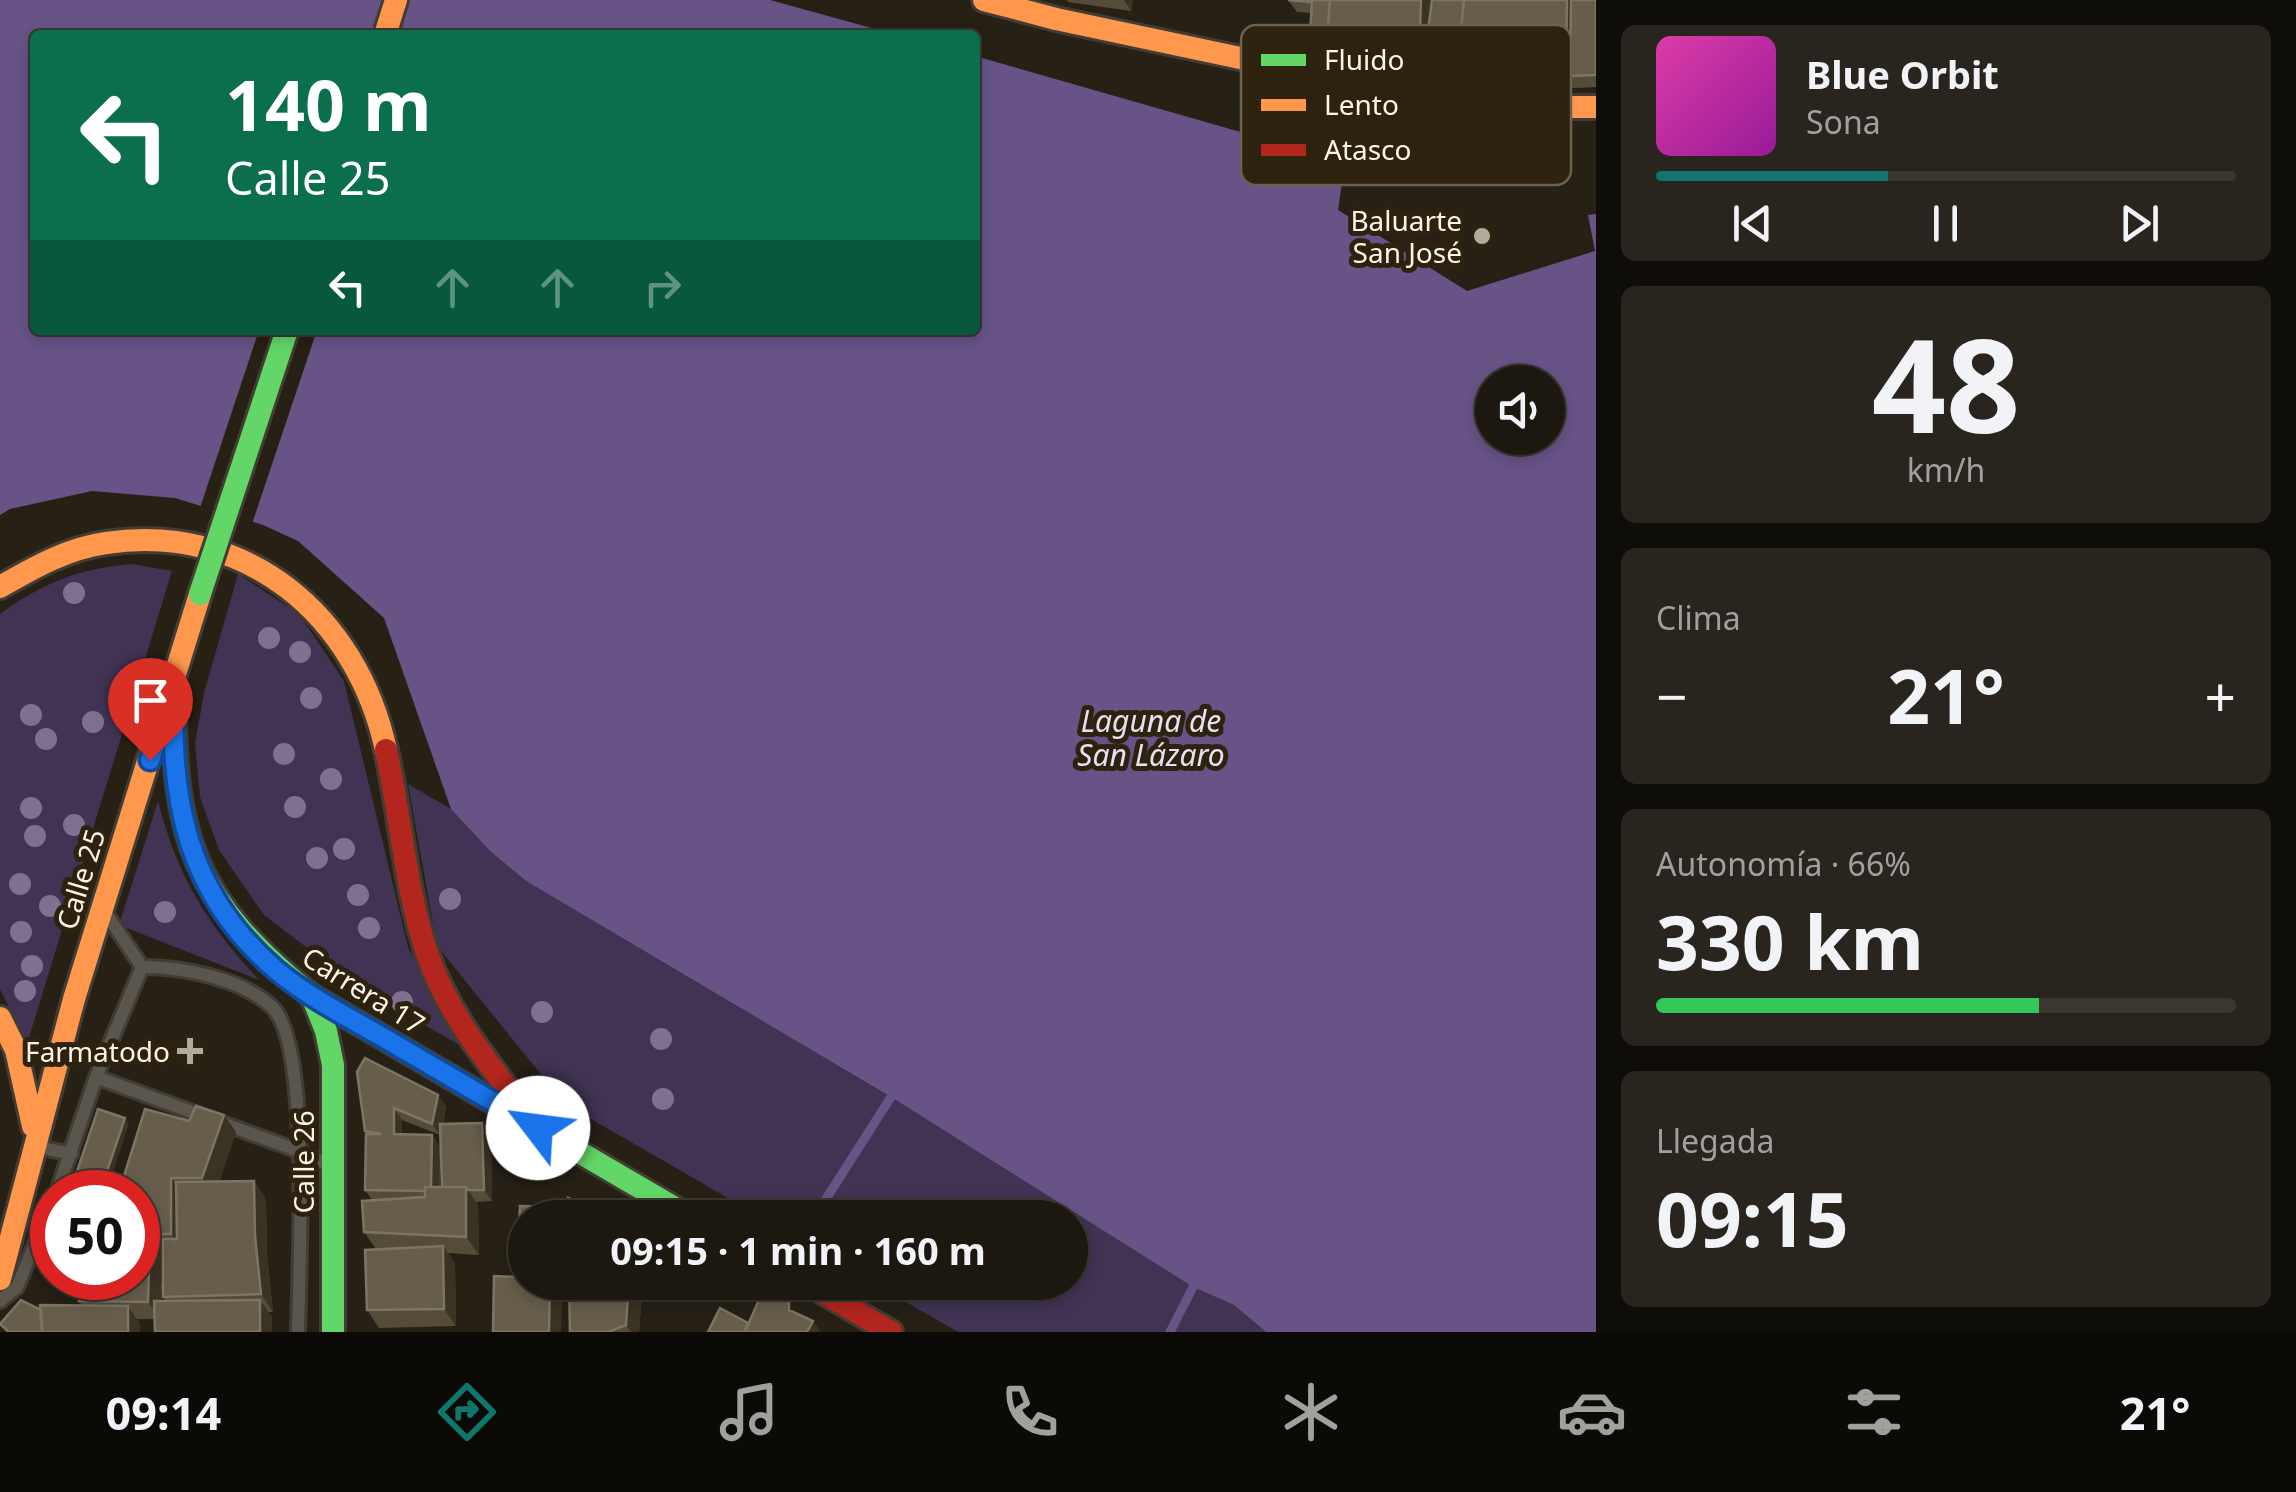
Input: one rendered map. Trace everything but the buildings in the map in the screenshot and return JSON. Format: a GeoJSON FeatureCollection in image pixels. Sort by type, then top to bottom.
{"type":"FeatureCollection","features":[{"type":"Feature","properties":{"kind":"main road"},"geometry":{"type":"LineString","coordinates":[[386,30],[396,0]]}},
{"type":"Feature","properties":{"kind":"main road"},"geometry":{"type":"LineString","coordinates":[[984,0],[1241,58]]}},
{"type":"Feature","properties":{"kind":"main road","name":"Calle 25"},"geometry":{"type":"LineString","coordinates":[[0,1280],[34,1141],[102,908],[285,335]]}},
{"type":"Feature","properties":{"kind":"main road"},"geometry":{"type":"LineString","coordinates":[[0,587],[67,553],[108,542],[154,540],[197,545],[235,557],[294,591],[320,616],[357,665],[374,703],[414,912],[429,960],[450,1004],[538,1128]]}},
{"type":"Feature","properties":{"kind":"main road","name":"Carrera 17"},"geometry":{"type":"LineString","coordinates":[[174,687],[174,777],[182,820],[196,863],[244,938],[276,970],[312,996],[661,1200]]}},
{"type":"Feature","properties":{"kind":"main road","name":"Calle 26"},"geometry":{"type":"LineString","coordinates":[[312,996],[333,1065],[333,1332]]}},
{"type":"Feature","properties":{"kind":"main road"},"geometry":{"type":"LineString","coordinates":[[0,1018],[16,1050],[28,1091],[34,1141]]}},
{"type":"Feature","properties":{"kind":"main road"},"geometry":{"type":"LineString","coordinates":[[836,1300],[890,1332]]}},
{"type":"Feature","properties":{"kind":"lane"},"geometry":{"type":"LineString","coordinates":[[102,908],[142,968]]}},
{"type":"Feature","properties":{"kind":"lane"},"geometry":{"type":"LineString","coordinates":[[142,968],[170,967],[240,988],[273,1007],[285,1028],[292,1052],[300,1151],[298,1332]]}},
{"type":"Feature","properties":{"kind":"lane"},"geometry":{"type":"LineString","coordinates":[[65,1170],[96,1077],[142,968]]}},
{"type":"Feature","properties":{"kind":"lane"},"geometry":{"type":"LineString","coordinates":[[96,1077],[300,1151],[333,1167]]}},
{"type":"Feature","properties":{"kind":"lane"},"geometry":{"type":"LineString","coordinates":[[34,1141],[71,1154]]}},
{"type":"Feature","properties":{"kind":"lane"},"geometry":{"type":"LineString","coordinates":[[0,1301],[17,1286],[30,1256]]}},
{"type":"Feature","properties":{"kind":"shaded area"},"geometry":{"type":"Polygon","coordinates":[[[132,564],[172,571],[27,1044],[0,989],[0,614],[62,579],[132,564]]]}},
{"type":"Feature","properties":{"kind":"shaded area"},"geometry":{"type":"Polygon","coordinates":[[[238,574],[299,614],[344,681],[408,947],[463,1047],[357,986],[264,915],[219,850],[200,797],[195,743],[204,693],[238,574]]]}},
{"type":"Feature","properties":{"kind":"shaded area"},"geometry":{"type":"Polygon","coordinates":[[[408,784],[451,809],[490,851],[526,881],[891,1097],[1055,1200],[732,1200],[565,1104],[437,946],[408,784]]]}},
{"type":"Feature","properties":{"kind":"shaded area"},"geometry":{"type":"Polygon","coordinates":[[[158,801],[174,853],[196,898],[259,980],[119,925],[158,801]]]}},
{"type":"Feature","properties":{"kind":"shaded area"},"geometry":{"type":"Polygon","coordinates":[[[1088,1221],[1193,1287],[1234,1305],[1266,1332],[958,1332],[902,1300],[1088,1300],[1088,1221]]]}},
{"type":"Feature","properties":{"kind":"water","name":"Laguna de San Lázaro"},"geometry":{"type":"Polygon","coordinates":[[[0,0],[770,0],[879,30],[30,30],[30,335],[980,335],[980,57],[1241,132],[1241,185],[1342,185],[1338,210],[1467,291],[1595,251],[1588,215],[1596,214],[1596,1332],[1266,1332],[1234,1305],[1193,1287],[1088,1221],[1088,1200],[1055,1200],[891,1097],[526,881],[490,851],[451,809],[384,618],[298,541],[263,525],[175,498],[92,491],[10,509],[0,515],[0,0]]]}},
{"type":"Feature","properties":{"kind":"pier"},"geometry":{"type":"Polygon","coordinates":[[[257,335],[315,335],[251,527],[199,511],[257,335]]]}},
{"type":"Feature","properties":{"kind":"waterway"},"geometry":{"type":"LineString","coordinates":[[825,1200],[891,1097]]}},
{"type":"Feature","properties":{"kind":"waterway"},"geometry":{"type":"LineString","coordinates":[[1170,1332],[1193,1287]]}},
{"type":"Feature","properties":{"kind":"traffic: fast"},"geometry":{"type":"LineString","coordinates":[[200,594],[285,335]]}},
{"type":"Feature","properties":{"kind":"traffic: fast"},"geometry":{"type":"LineString","coordinates":[[174,687],[174,739],[185,825],[216,896],[240,928],[312,996],[661,1200]]}},
{"type":"Feature","properties":{"kind":"traffic: fast"},"geometry":{"type":"LineString","coordinates":[[312,996],[326,1031],[333,1065],[333,1332]]}},
{"type":"Feature","properties":{"kind":"traffic: slow"},"geometry":{"type":"LineString","coordinates":[[387,30],[396,0]]}},
{"type":"Feature","properties":{"kind":"traffic: slow"},"geometry":{"type":"LineString","coordinates":[[984,0],[1241,58]]}},
{"type":"Feature","properties":{"kind":"traffic: slow"},"geometry":{"type":"LineString","coordinates":[[1571,107],[1596,107]]}},
{"type":"Feature","properties":{"kind":"traffic: slow"},"geometry":{"type":"LineString","coordinates":[[0,587],[64,554],[106,543],[157,540],[205,548],[249,564],[288,588],[322,620],[350,658],[371,702],[386,750]]}},
{"type":"Feature","properties":{"kind":"traffic: slow"},"geometry":{"type":"LineString","coordinates":[[0,1279],[74,999],[200,594]]}},
{"type":"Feature","properties":{"kind":"traffic: slow"},"geometry":{"type":"LineString","coordinates":[[0,1018],[16,1050],[33,1126]]}},
{"type":"Feature","properties":{"kind":"traffic: jam"},"geometry":{"type":"LineString","coordinates":[[386,750],[413,903],[436,977],[475,1045],[537,1128]]}},
{"type":"Feature","properties":{"kind":"traffic: jam"},"geometry":{"type":"LineString","coordinates":[[836,1300],[891,1332]]}},
{"type":"Feature","properties":{"kind":"place","name":"Baluarte San José"},"geometry":{"type":"Point","coordinates":[1482,236]}},
{"type":"Feature","properties":{"kind":"place","name":"Farmatodo"},"geometry":{"type":"Point","coordinates":[190,1051]}},
{"type":"Feature","properties":{"kind":"route"},"geometry":{"type":"LineString","coordinates":[[150,760],[174,687],[174,777],[182,820],[196,863],[244,938],[276,970],[312,996],[538,1128]]}}]}
